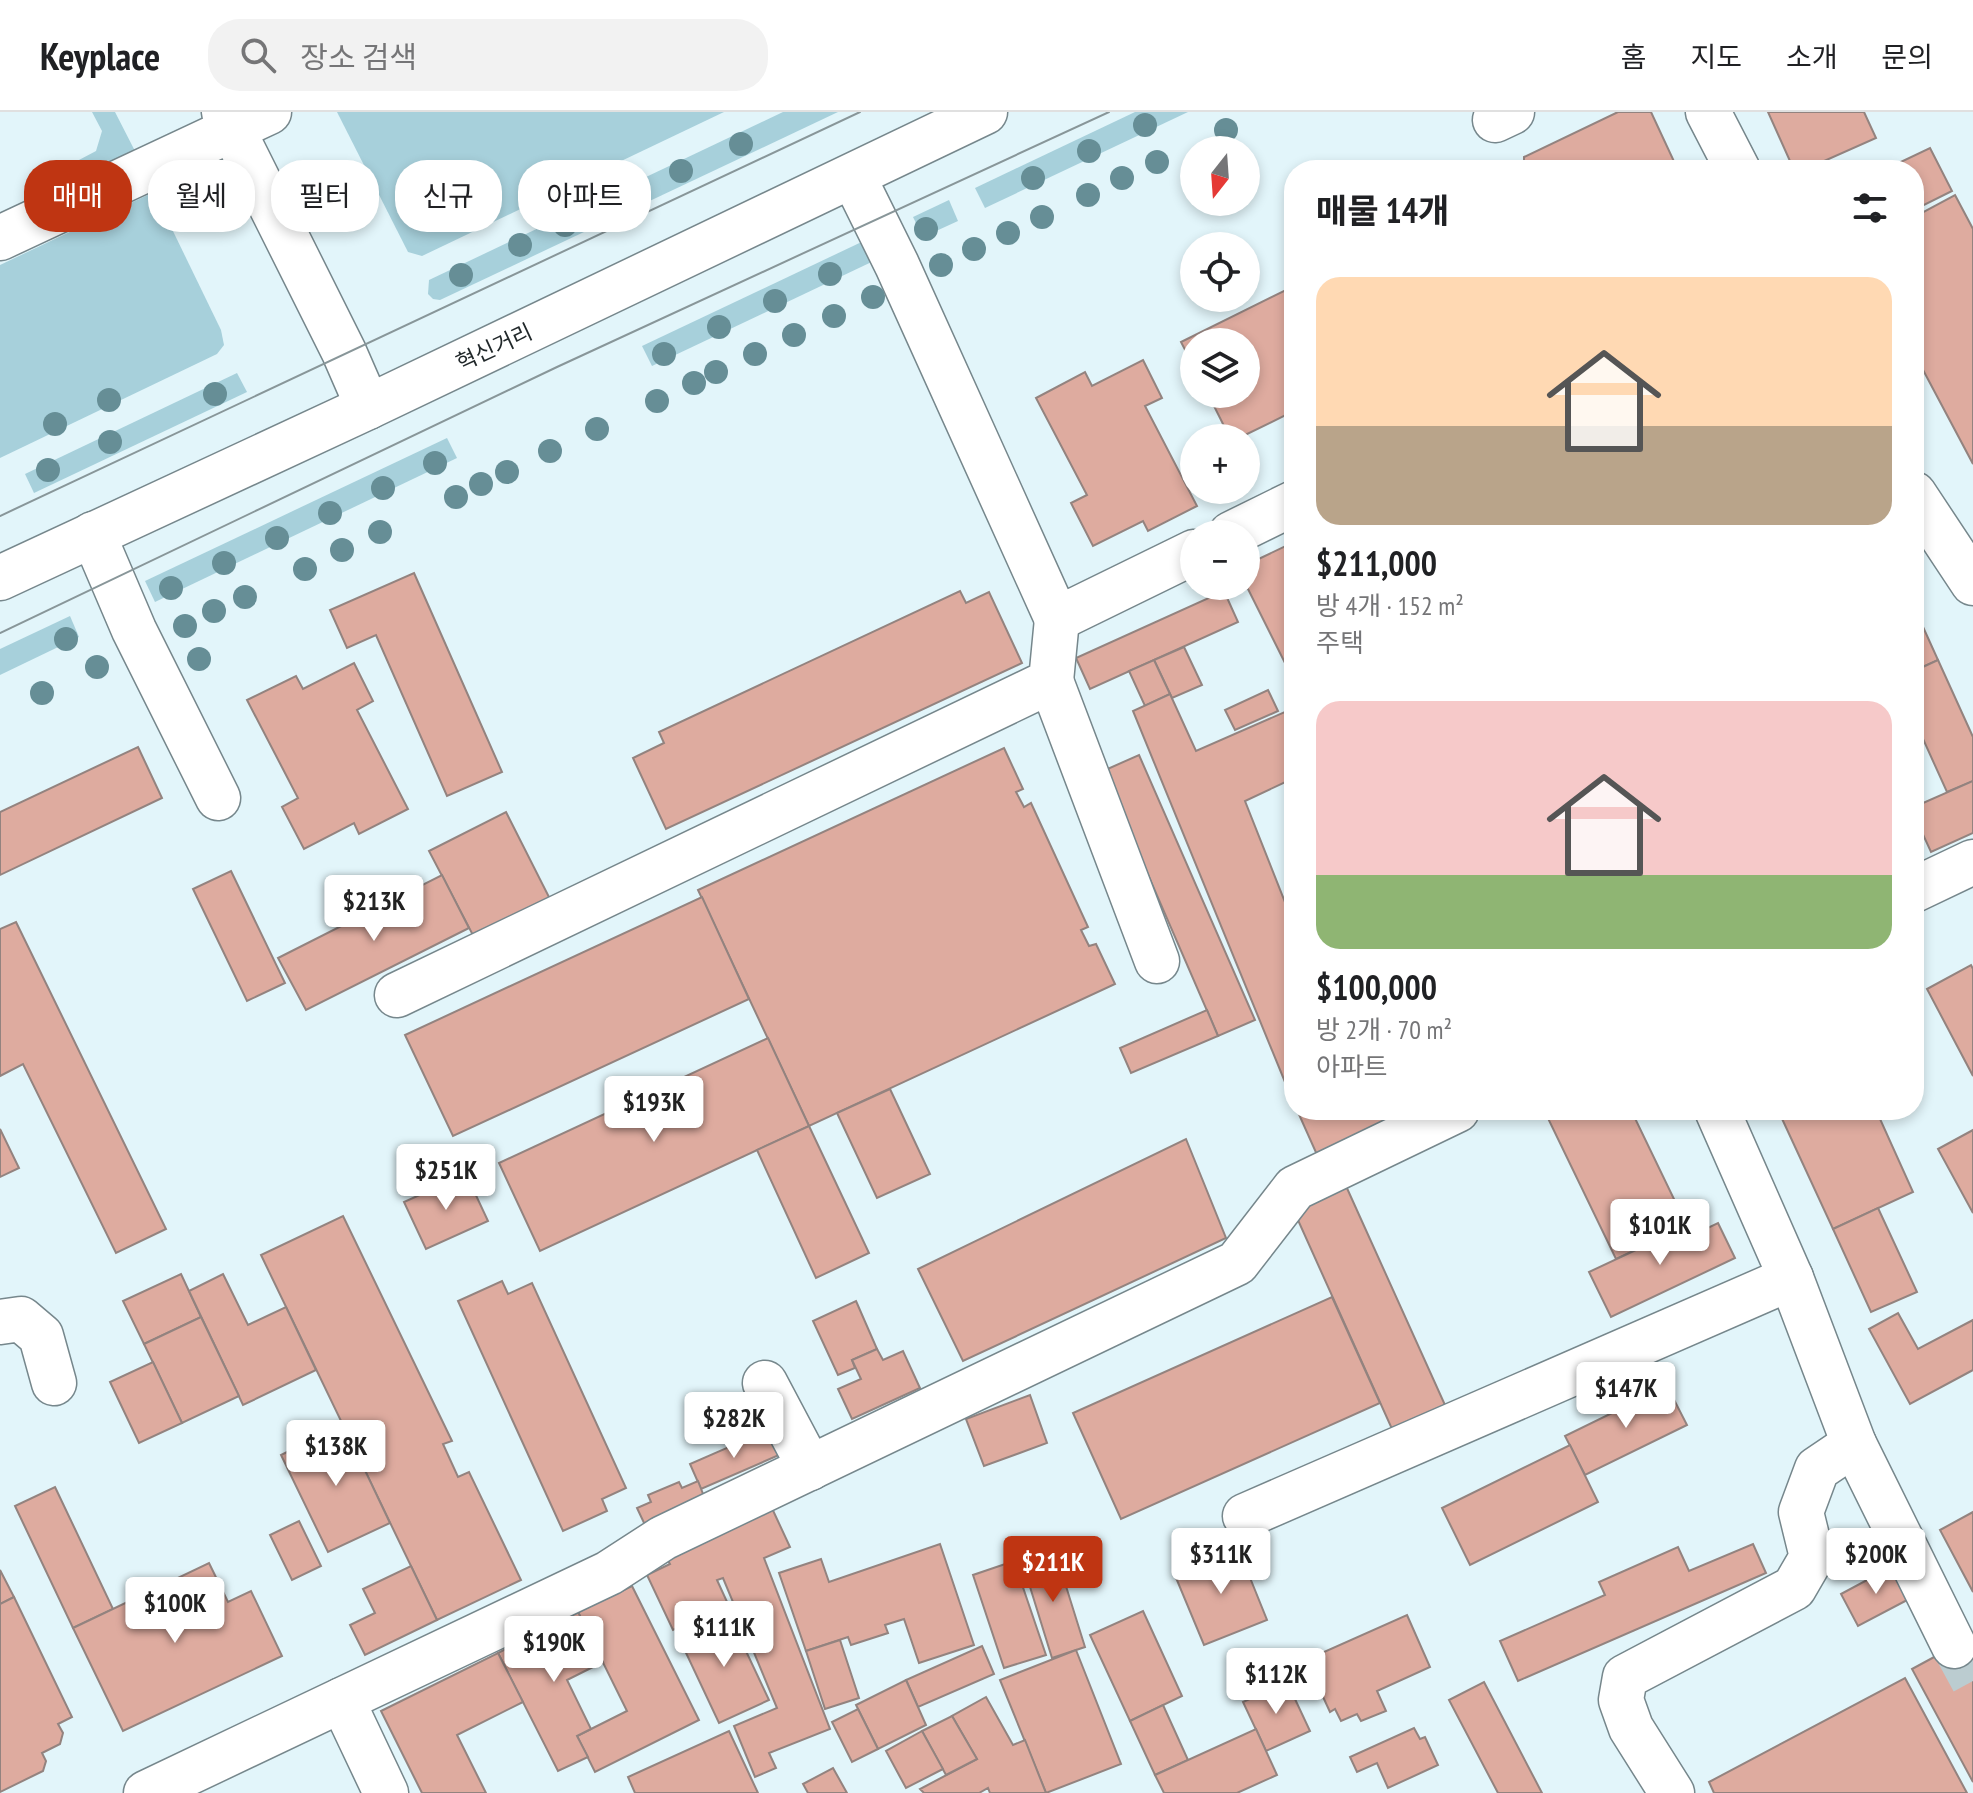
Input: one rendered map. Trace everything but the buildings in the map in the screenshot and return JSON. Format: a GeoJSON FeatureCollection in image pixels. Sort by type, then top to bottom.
{"type":"FeatureCollection","features":[{"type":"Feature","properties":{"kind":"street","name":"혁신거리"},"geometry":{"type":"LineString","coordinates":[[0,578],[368,407],[985,112]]}},
{"type":"Feature","properties":{"kind":"street"},"geometry":{"type":"LineString","coordinates":[[1708,112],[1733,160]]}},
{"type":"Feature","properties":{"kind":"street"},"geometry":{"type":"LineString","coordinates":[[0,238],[242,118],[368,407]]}},
{"type":"Feature","properties":{"kind":"street"},"geometry":{"type":"LineString","coordinates":[[853,176],[897,265],[1057,619],[1051,681],[1157,961]]}},
{"type":"Feature","properties":{"kind":"street"},"geometry":{"type":"LineString","coordinates":[[1259,520],[1284,508]]}},
{"type":"Feature","properties":{"kind":"street"},"geometry":{"type":"LineString","coordinates":[[1924,509],[1973,583]]}},
{"type":"Feature","properties":{"kind":"street"},"geometry":{"type":"LineString","coordinates":[[93,534],[134,630],[218,798]]}},
{"type":"Feature","properties":{"kind":"street"},"geometry":{"type":"LineString","coordinates":[[1057,619],[1180,559]]}},
{"type":"Feature","properties":{"kind":"street"},"geometry":{"type":"LineString","coordinates":[[397,995],[1051,681]]}},
{"type":"Feature","properties":{"kind":"street"},"geometry":{"type":"LineString","coordinates":[[1924,885],[1973,862]]}},
{"type":"Feature","properties":{"kind":"street"},"geometry":{"type":"LineString","coordinates":[[146,1793],[609,1573],[663,1538],[1237,1263],[1295,1188],[1436,1120]]}},
{"type":"Feature","properties":{"kind":"street"},"geometry":{"type":"LineString","coordinates":[[1721,1120],[1791,1278],[1854,1444],[1954,1646]]}},
{"type":"Feature","properties":{"kind":"street"},"geometry":{"type":"LineString","coordinates":[[1245,1516],[1791,1278]]}},
{"type":"Feature","properties":{"kind":"street"},"geometry":{"type":"LineString","coordinates":[[0,1322],[21,1319],[41,1336],[54,1383]]}},
{"type":"Feature","properties":{"kind":"street"},"geometry":{"type":"LineString","coordinates":[[765,1383],[810,1468]]}},
{"type":"Feature","properties":{"kind":"street"},"geometry":{"type":"LineString","coordinates":[[1672,1793],[1631,1728],[1621,1700],[1625,1677],[1794,1588],[1812,1557],[1801,1512],[1817,1469],[1854,1444]]}},
{"type":"Feature","properties":{"kind":"street"},"geometry":{"type":"LineString","coordinates":[[342,1700],[386,1793]]}},
{"type":"Feature","properties":{"kind":"shaded area"},"geometry":{"type":"Polygon","coordinates":[[[92,112],[115,112],[136,153],[122,160],[79,160],[96,151],[102,131],[92,112]]]}},
{"type":"Feature","properties":{"kind":"shaded area"},"geometry":{"type":"Polygon","coordinates":[[[337,112],[724,112],[623,160],[518,160],[518,210],[502,218],[502,160],[395,160],[395,226],[379,195],[379,160],[361,160],[337,112]]]}},
{"type":"Feature","properties":{"kind":"shaded area"},"geometry":{"type":"Polygon","coordinates":[[[783,112],[838,112],[651,200],[651,175],[783,112]]]}},
{"type":"Feature","properties":{"kind":"shaded area"},"geometry":{"type":"Polygon","coordinates":[[[1135,112],[1188,112],[985,208],[975,188],[1135,112]]]}},
{"type":"Feature","properties":{"kind":"shaded area"},"geometry":{"type":"Polygon","coordinates":[[[148,195],[148,232],[173,232],[221,330],[224,345],[217,354],[0,458],[0,265],[70,232],[132,232],[132,202],[148,195]]]}},
{"type":"Feature","properties":{"kind":"shaded area"},"geometry":{"type":"Polygon","coordinates":[[[949,200],[958,221],[923,237],[913,217],[949,200]]]}},
{"type":"Feature","properties":{"kind":"shaded area"},"geometry":{"type":"Polygon","coordinates":[[[398,232],[472,232],[422,256],[408,252],[398,232]]]}},
{"type":"Feature","properties":{"kind":"shaded area"},"geometry":{"type":"Polygon","coordinates":[[[530,232],[584,232],[440,300],[428,294],[429,280],[530,232]]]}},
{"type":"Feature","properties":{"kind":"shaded area"},"geometry":{"type":"Polygon","coordinates":[[[870,238],[880,258],[652,366],[642,346],[870,238]]]}},
{"type":"Feature","properties":{"kind":"shaded area"},"geometry":{"type":"Polygon","coordinates":[[[237,373],[247,392],[34,493],[25,474],[237,373]]]}},
{"type":"Feature","properties":{"kind":"shaded area"},"geometry":{"type":"Polygon","coordinates":[[[447,438],[457,458],[155,602],[145,581],[447,438]]]}},
{"type":"Feature","properties":{"kind":"shaded area"},"geometry":{"type":"Polygon","coordinates":[[[70,616],[79,637],[0,675],[0,649],[70,616]]]}},
{"type":"Feature","properties":{"kind":"tunnel"},"geometry":{"type":"LineString","coordinates":[[1954,1646],[1973,1681]]}},
{"type":"Feature","properties":{"kind":"tram line"},"geometry":{"type":"LineString","coordinates":[[0,516],[860,112]]}},
{"type":"Feature","properties":{"kind":"tram line"},"geometry":{"type":"LineString","coordinates":[[0,633],[557,367],[1109,112]]}}]}
